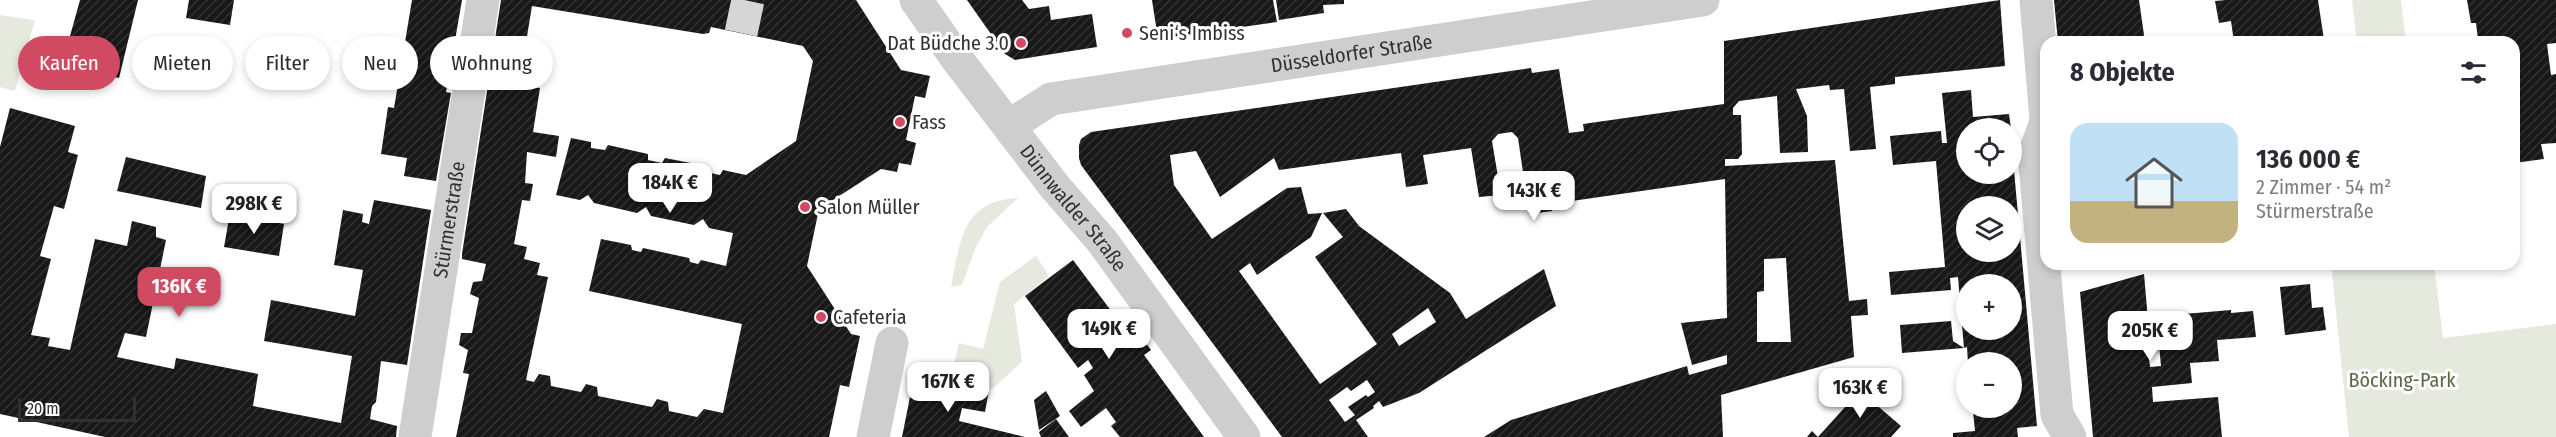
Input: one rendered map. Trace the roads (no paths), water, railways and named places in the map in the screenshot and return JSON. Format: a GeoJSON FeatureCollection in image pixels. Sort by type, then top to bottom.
{"type":"FeatureCollection","features":[{"type":"Feature","properties":{"kind":"street","name":"Stürmerstraße"},"geometry":{"type":"LineString","coordinates":[[415,437],[483,0]]}},
{"type":"Feature","properties":{"kind":"street","name":"Dünnwalder Straße"},"geometry":{"type":"LineString","coordinates":[[916,0],[957,59],[1055,187],[1102,241],[1244,437]]}},
{"type":"Feature","properties":{"kind":"street","name":"Düsseldorfer Straße"},"geometry":{"type":"LineString","coordinates":[[1009,126],[1051,99],[1703,0]]}},
{"type":"Feature","properties":{"kind":"street"},"geometry":{"type":"LineString","coordinates":[[2036,0],[2040,48]]}},
{"type":"Feature","properties":{"kind":"street"},"geometry":{"type":"LineString","coordinates":[[2040,138],[2034,154],[2040,222]]}},
{"type":"Feature","properties":{"kind":"street"},"geometry":{"type":"LineString","coordinates":[[2044,270],[2057,415],[2070,437]]}},
{"type":"Feature","properties":{"kind":"street"},"geometry":{"type":"LineString","coordinates":[[873,437],[892,343]]}},
{"type":"Feature","properties":{"kind":"tunnel"},"geometry":{"type":"LineString","coordinates":[[741,33],[748,0]]}},
{"type":"Feature","properties":{"kind":"place","name":"Seni‘s Imbiss"},"geometry":{"type":"Point","coordinates":[1127,33]}},
{"type":"Feature","properties":{"kind":"place","name":"Dat Büdche 3.0"},"geometry":{"type":"Point","coordinates":[1021,43]}},
{"type":"Feature","properties":{"kind":"place","name":"Fass"},"geometry":{"type":"Point","coordinates":[900,122]}},
{"type":"Feature","properties":{"kind":"place","name":"Salon Müller"},"geometry":{"type":"Point","coordinates":[805,207]}},
{"type":"Feature","properties":{"kind":"place","name":"Cafeteria"},"geometry":{"type":"Point","coordinates":[821,317]}},
{"type":"Feature","properties":{"kind":"park label","name":"Böcking-Park"},"geometry":{"type":"Point","coordinates":[2402,380]}}]}
